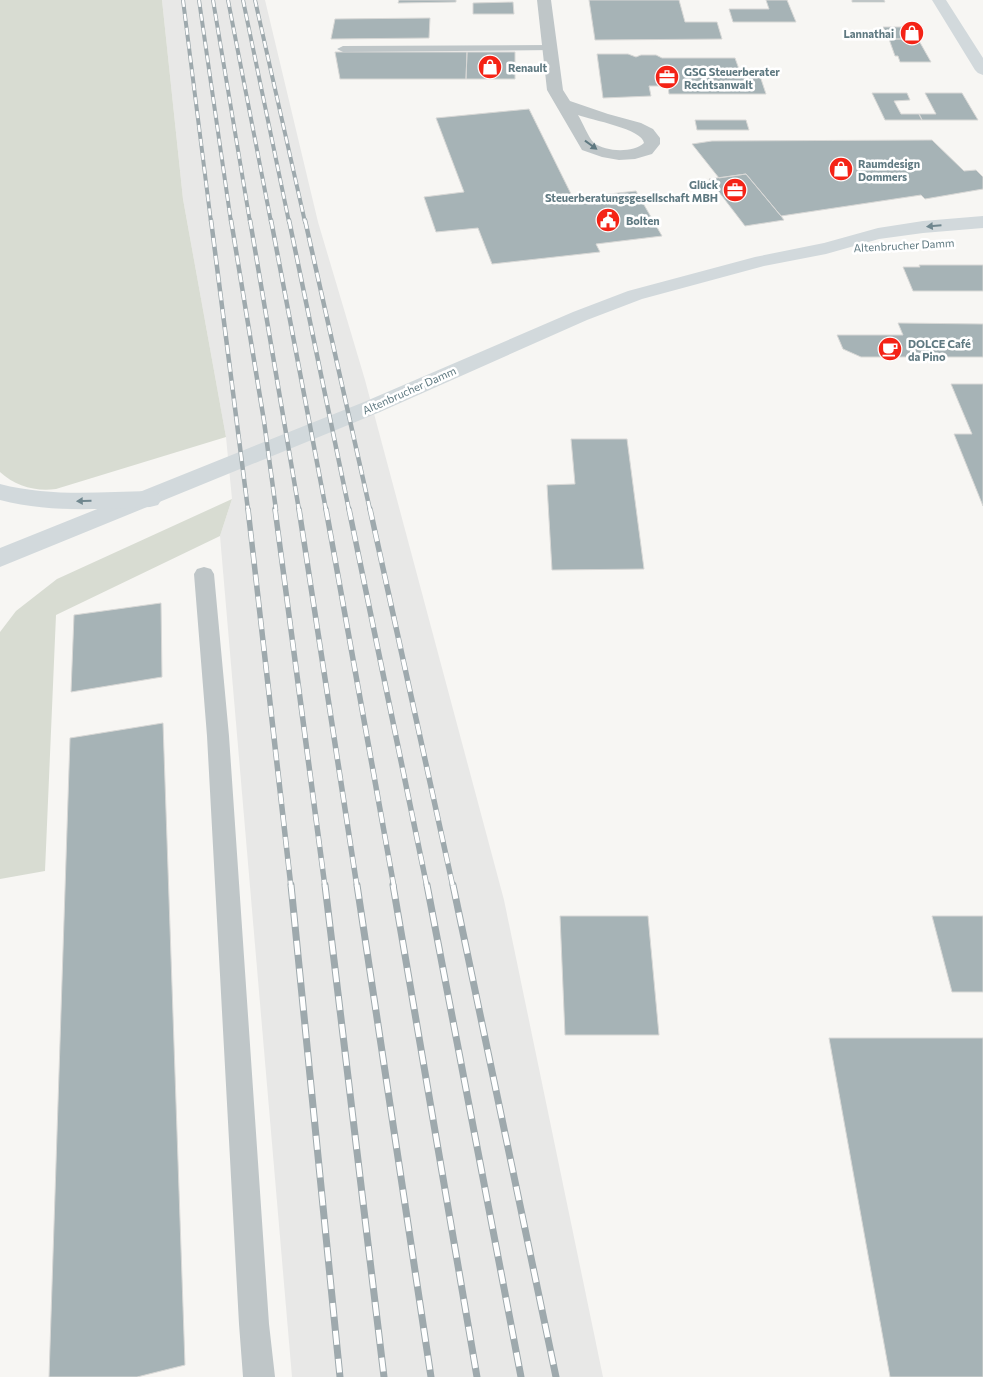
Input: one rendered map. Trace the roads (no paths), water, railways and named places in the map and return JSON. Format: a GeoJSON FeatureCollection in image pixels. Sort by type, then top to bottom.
{"type":"FeatureCollection","features":[{"type":"Feature","properties":{"kind":"main road"},"geometry":{"type":"LineString","coordinates":[[940,0],[983,70]]}},
{"type":"Feature","properties":{"kind":"main road","name":"Altenbrucher Damm"},"geometry":{"type":"LineString","coordinates":[[0,558],[150,499],[372,407],[580,316],[635,295],[762,261],[886,233],[922,227],[983,222]]}},
{"type":"Feature","properties":{"kind":"main road","name":"Altenbrucher Damm"},"geometry":{"type":"LineString","coordinates":[[826,248],[955,242]]}},
{"type":"Feature","properties":{"kind":"main road"},"geometry":{"type":"LineString","coordinates":[[0,492],[22,499],[63,501],[150,499]]}},
{"type":"Feature","properties":{"kind":"street"},"geometry":{"type":"LineString","coordinates":[[544,0],[555,90],[588,146],[619,155],[635,154],[646,150],[652,144],[652,138],[647,132],[636,126],[603,118],[565,105]]}},
{"type":"Feature","properties":{"kind":"lane"},"geometry":{"type":"LineString","coordinates":[[343,49],[550,48]]}},
{"type":"Feature","properties":{"kind":"lane"},"geometry":{"type":"LineString","coordinates":[[204,574],[218,736],[254,1324],[259,1377]]}},
{"type":"Feature","properties":{"kind":"railway"},"geometry":{"type":"LineString","coordinates":[[183,0],[211,222]]}},
{"type":"Feature","properties":{"kind":"railway"},"geometry":{"type":"LineString","coordinates":[[199,0],[231,222]]}},
{"type":"Feature","properties":{"kind":"railway"},"geometry":{"type":"LineString","coordinates":[[213,0],[250,222]]}},
{"type":"Feature","properties":{"kind":"railway"},"geometry":{"type":"LineString","coordinates":[[228,0],[271,222]]}},
{"type":"Feature","properties":{"kind":"railway"},"geometry":{"type":"LineString","coordinates":[[243,0],[289,222]]}},
{"type":"Feature","properties":{"kind":"railway"},"geometry":{"type":"LineString","coordinates":[[255,0],[305,222]]}},
{"type":"Feature","properties":{"kind":"railway"},"geometry":{"type":"LineString","coordinates":[[211,220],[248,510]]}},
{"type":"Feature","properties":{"kind":"railway"},"geometry":{"type":"LineString","coordinates":[[231,220],[264,421],[276,510]]}},
{"type":"Feature","properties":{"kind":"railway"},"geometry":{"type":"LineString","coordinates":[[250,220],[299,510]]}},
{"type":"Feature","properties":{"kind":"railway"},"geometry":{"type":"LineString","coordinates":[[271,220],[326,510]]}},
{"type":"Feature","properties":{"kind":"railway"},"geometry":{"type":"LineString","coordinates":[[289,220],[349,510]]}},
{"type":"Feature","properties":{"kind":"railway"},"geometry":{"type":"LineString","coordinates":[[305,220],[370,510]]}},
{"type":"Feature","properties":{"kind":"railway"},"geometry":{"type":"LineString","coordinates":[[248,509],[291,887]]}},
{"type":"Feature","properties":{"kind":"railway"},"geometry":{"type":"LineString","coordinates":[[275,509],[325,887]]}},
{"type":"Feature","properties":{"kind":"railway"},"geometry":{"type":"LineString","coordinates":[[299,509],[357,887]]}},
{"type":"Feature","properties":{"kind":"railway"},"geometry":{"type":"LineString","coordinates":[[326,509],[394,887]]}},
{"type":"Feature","properties":{"kind":"railway"},"geometry":{"type":"LineString","coordinates":[[349,509],[427,887]]}},
{"type":"Feature","properties":{"kind":"railway"},"geometry":{"type":"LineString","coordinates":[[370,509],[453,887]]}},
{"type":"Feature","properties":{"kind":"railway"},"geometry":{"type":"LineString","coordinates":[[291,885],[340,1377]]}},
{"type":"Feature","properties":{"kind":"railway"},"geometry":{"type":"LineString","coordinates":[[325,885],[384,1377]]}},
{"type":"Feature","properties":{"kind":"railway"},"geometry":{"type":"LineString","coordinates":[[357,885],[431,1377]]}},
{"type":"Feature","properties":{"kind":"railway"},"geometry":{"type":"LineString","coordinates":[[393,885],[477,1377]]}},
{"type":"Feature","properties":{"kind":"railway"},"geometry":{"type":"LineString","coordinates":[[427,885],[521,1377]]}},
{"type":"Feature","properties":{"kind":"railway"},"geometry":{"type":"LineString","coordinates":[[453,885],[556,1377]]}},
{"type":"Feature","properties":{"kind":"place","name":"Lannathai"},"geometry":{"type":"Point","coordinates":[912,33]}},
{"type":"Feature","properties":{"kind":"place","name":"Renault"},"geometry":{"type":"Point","coordinates":[490,67]}},
{"type":"Feature","properties":{"kind":"place","name":"GSG Steuerberater Rechtsanwalt"},"geometry":{"type":"Point","coordinates":[667,77]}},
{"type":"Feature","properties":{"kind":"place","name":"Raumdesign Dommers"},"geometry":{"type":"Point","coordinates":[841,169]}},
{"type":"Feature","properties":{"kind":"place","name":"Glück Steuerberatungsgesellschaft MBH"},"geometry":{"type":"Point","coordinates":[735,190]}},
{"type":"Feature","properties":{"kind":"place","name":"Bolten"},"geometry":{"type":"Point","coordinates":[608,220]}},
{"type":"Feature","properties":{"kind":"place","name":"DOLCE Café da Pino"},"geometry":{"type":"Point","coordinates":[890,349]}}]}
